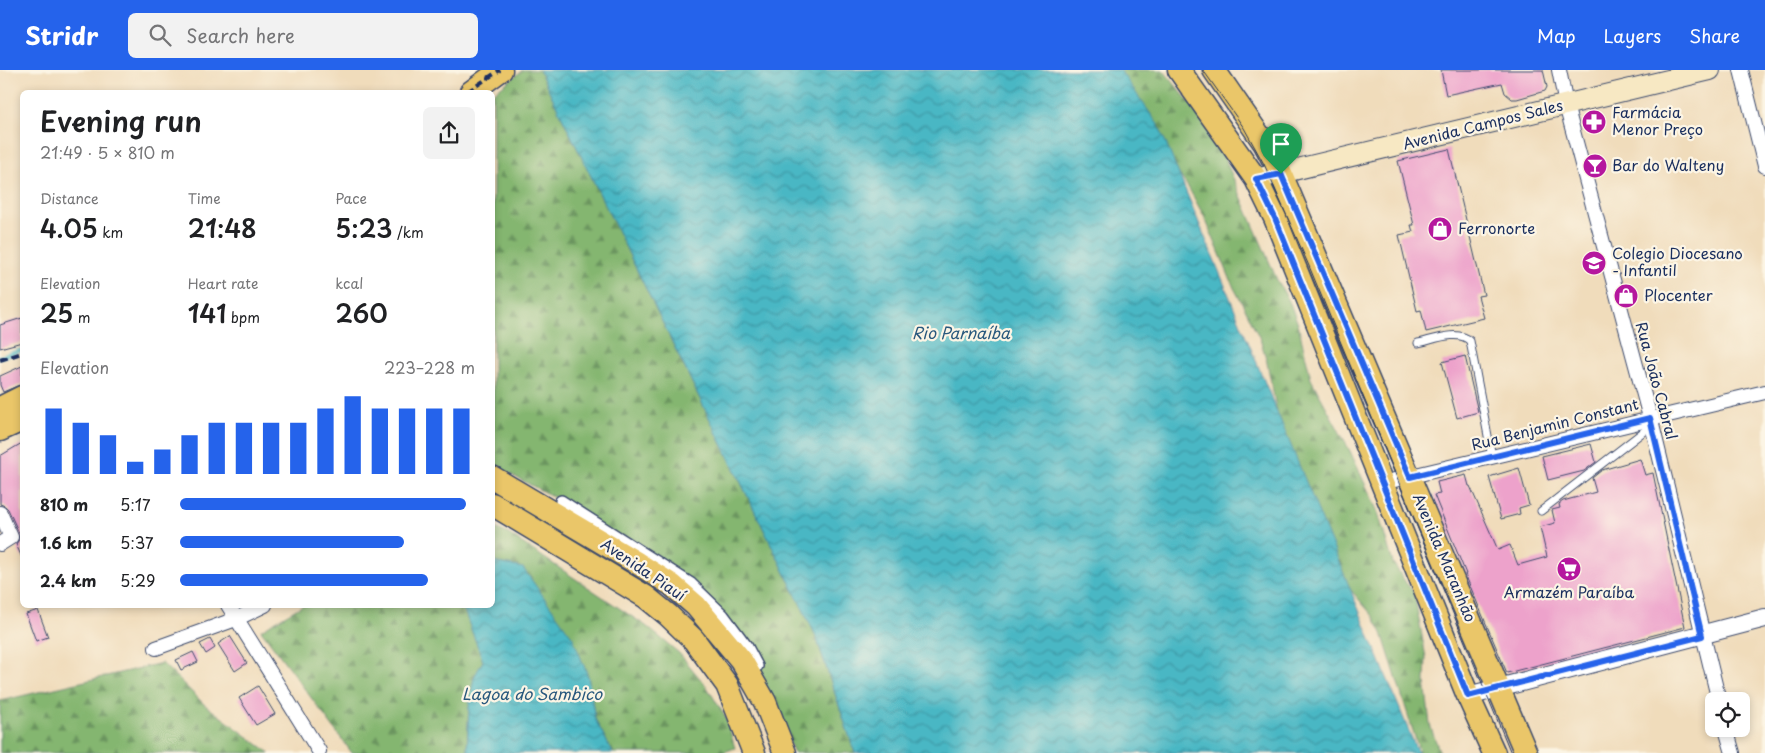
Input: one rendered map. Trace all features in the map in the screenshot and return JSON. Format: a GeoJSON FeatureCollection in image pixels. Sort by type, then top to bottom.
{"type":"FeatureCollection","features":[{"type":"Feature","properties":{"kind":"main road"},"geometry":{"type":"LineString","coordinates":[[474,90],[501,70]]}},
{"type":"Feature","properties":{"kind":"main road","name":"Avenida Maranhão"},"geometry":{"type":"LineString","coordinates":[[1179,70],[1256,179],[1275,218],[1468,696],[1494,753]]}},
{"type":"Feature","properties":{"kind":"main road","name":"Avenida Maranhão"},"geometry":{"type":"LineString","coordinates":[[1214,70],[1265,144],[1281,174],[1526,753]]}},
{"type":"Feature","properties":{"kind":"main road","name":"Avenida Campos Sales"},"geometry":{"type":"LineString","coordinates":[[1256,179],[1710,70]]}},
{"type":"Feature","properties":{"kind":"main road"},"geometry":{"type":"LineString","coordinates":[[0,408],[20,398]]}},
{"type":"Feature","properties":{"kind":"main road"},"geometry":{"type":"LineString","coordinates":[[0,430],[20,421]]}},
{"type":"Feature","properties":{"kind":"main road","name":"Avenida Piauí"},"geometry":{"type":"LineString","coordinates":[[495,479],[637,563],[672,586],[696,606],[741,660],[765,702],[785,753]]}},
{"type":"Feature","properties":{"kind":"main road","name":"Avenida Piauí"},"geometry":{"type":"LineString","coordinates":[[495,506],[646,597],[668,615],[694,640],[727,685],[754,753]]}},
{"type":"Feature","properties":{"kind":"street","name":"Rua João Cabral"},"geometry":{"type":"LineString","coordinates":[[1559,70],[1566,105],[1651,422],[1717,692]]}},
{"type":"Feature","properties":{"kind":"street"},"geometry":{"type":"LineString","coordinates":[[1742,70],[1765,166]]}},
{"type":"Feature","properties":{"kind":"street","name":"Rua Benjamin Constant"},"geometry":{"type":"LineString","coordinates":[[1382,483],[1651,422],[1765,392]]}},
{"type":"Feature","properties":{"kind":"street"},"geometry":{"type":"LineString","coordinates":[[561,501],[691,584],[723,614],[747,647],[768,686],[788,732],[794,753]]}},
{"type":"Feature","properties":{"kind":"street"},"geometry":{"type":"LineString","coordinates":[[0,513],[11,537],[0,544]]}},
{"type":"Feature","properties":{"kind":"street"},"geometry":{"type":"LineString","coordinates":[[230,608],[319,751]]}},
{"type":"Feature","properties":{"kind":"street"},"geometry":{"type":"LineString","coordinates":[[156,648],[236,619],[259,608]]}},
{"type":"Feature","properties":{"kind":"street"},"geometry":{"type":"LineString","coordinates":[[1468,696],[1765,618]]}},
{"type":"Feature","properties":{"kind":"street"},"geometry":{"type":"LineString","coordinates":[[1728,737],[1732,753]]}},
{"type":"Feature","properties":{"kind":"lane"},"geometry":{"type":"LineString","coordinates":[[1418,343],[1458,335],[1466,337],[1470,341],[1492,457]]}},
{"type":"Feature","properties":{"kind":"lane"},"geometry":{"type":"LineString","coordinates":[[1541,510],[1651,422]]}},
{"type":"Feature","properties":{"kind":"green space"},"geometry":{"type":"Polygon","coordinates":[[[523,70],[539,70],[815,634],[855,753],[794,753],[747,647],[561,501],[495,466],[495,91],[523,70]]]}},
{"type":"Feature","properties":{"kind":"green space"},"geometry":{"type":"Polygon","coordinates":[[[1106,70],[1163,70],[1195,109],[1222,152],[1278,282],[1289,301],[1298,324],[1311,379],[1350,451],[1377,510],[1393,563],[1414,592],[1426,658],[1425,681],[1430,725],[1440,753],[1418,753],[1419,750],[1382,633],[1373,616],[1350,589],[1282,436],[1266,358],[1260,339],[1234,288],[1205,218],[1188,187],[1106,70]]]}},
{"type":"Feature","properties":{"kind":"green space"},"geometry":{"type":"Polygon","coordinates":[[[495,528],[507,533],[646,626],[679,653],[707,687],[726,718],[735,748],[721,753],[613,753],[595,719],[588,676],[523,568],[495,562],[495,528]]]}},
{"type":"Feature","properties":{"kind":"green space"},"geometry":{"type":"Polygon","coordinates":[[[298,608],[463,608],[483,661],[471,694],[467,753],[352,753],[261,630],[298,608]]]}},
{"type":"Feature","properties":{"kind":"green space"},"geometry":{"type":"Polygon","coordinates":[[[162,663],[205,705],[270,753],[0,753],[0,701],[162,663]]]}},
{"type":"Feature","properties":{"kind":"water","name":"Rio Parnaíba"},"geometry":{"type":"Polygon","coordinates":[[[539,70],[1120,70],[1159,126],[1418,753],[855,753],[815,634],[539,70]]]}},
{"type":"Feature","properties":{"kind":"water","name":"Lagoa do Sambico"},"geometry":{"type":"Polygon","coordinates":[[[495,562],[523,568],[573,638],[588,676],[595,719],[613,753],[467,753],[469,707],[474,677],[483,661],[463,608],[495,608],[495,562]]]}},
{"type":"Feature","properties":{"kind":"building"},"geometry":{"type":"Polygon","coordinates":[[[1441,70],[1543,70],[1547,87],[1545,91],[1517,99],[1512,99],[1505,93],[1502,83],[1446,95],[1441,70]]]}},
{"type":"Feature","properties":{"kind":"building","name":"Ferronorte"},"geometry":{"type":"Polygon","coordinates":[[[1449,149],[1484,295],[1478,296],[1484,318],[1426,332],[1421,310],[1417,311],[1399,235],[1413,232],[1411,225],[1414,225],[1398,161],[1449,149]]]}},
{"type":"Feature","properties":{"kind":"building"},"geometry":{"type":"Polygon","coordinates":[[[20,319],[20,343],[0,348],[0,325],[20,319]]]}},
{"type":"Feature","properties":{"kind":"building"},"geometry":{"type":"Polygon","coordinates":[[[1465,356],[1478,412],[1457,418],[1442,362],[1465,356]]]}},
{"type":"Feature","properties":{"kind":"building"},"geometry":{"type":"Polygon","coordinates":[[[20,367],[20,385],[3,392],[0,385],[0,376],[20,367]]]}},
{"type":"Feature","properties":{"kind":"building"},"geometry":{"type":"Polygon","coordinates":[[[20,444],[20,538],[8,509],[0,504],[0,456],[20,444]]]}},
{"type":"Feature","properties":{"kind":"building"},"geometry":{"type":"Polygon","coordinates":[[[1591,444],[1596,462],[1584,471],[1548,480],[1542,456],[1591,444]]]}},
{"type":"Feature","properties":{"kind":"building","name":"Armazém Paraíba"},"geometry":{"type":"Polygon","coordinates":[[[1640,459],[1645,475],[1653,473],[1685,627],[1507,673],[1434,495],[1440,494],[1437,482],[1466,475],[1469,486],[1498,550],[1510,545],[1518,565],[1547,557],[1540,527],[1555,523],[1552,510],[1560,508],[1559,504],[1563,501],[1596,492],[1592,478],[1602,470],[1640,459]]]}},
{"type":"Feature","properties":{"kind":"building"},"geometry":{"type":"Polygon","coordinates":[[[1519,468],[1529,505],[1519,508],[1520,514],[1501,519],[1489,477],[1519,468]]]}},
{"type":"Feature","properties":{"kind":"building"},"geometry":{"type":"Polygon","coordinates":[[[20,538],[20,553],[16,544],[20,538]]]}},
{"type":"Feature","properties":{"kind":"building"},"geometry":{"type":"Polygon","coordinates":[[[38,610],[48,637],[36,641],[26,614],[38,610]]]}},
{"type":"Feature","properties":{"kind":"building"},"geometry":{"type":"Polygon","coordinates":[[[230,636],[247,663],[235,671],[218,644],[230,636]]]}},
{"type":"Feature","properties":{"kind":"building"},"geometry":{"type":"Polygon","coordinates":[[[210,639],[215,648],[206,654],[200,644],[210,639]]]}},
{"type":"Feature","properties":{"kind":"building"},"geometry":{"type":"Polygon","coordinates":[[[193,652],[198,662],[181,670],[176,660],[193,652]]]}},
{"type":"Feature","properties":{"kind":"building"},"geometry":{"type":"Polygon","coordinates":[[[258,686],[275,714],[256,725],[239,698],[258,686]]]}},
{"type":"Feature","properties":{"kind":"waterway"},"geometry":{"type":"LineString","coordinates":[[0,357],[20,351]]}},
{"type":"Feature","properties":{"kind":"tram line"},"geometry":{"type":"LineString","coordinates":[[1203,70],[1244,128],[1264,164],[1309,266],[1511,753]]}},
{"type":"Feature","properties":{"kind":"railway"},"geometry":{"type":"LineString","coordinates":[[470,90],[500,70]]}},
{"type":"Feature","properties":{"kind":"railway"},"geometry":{"type":"LineString","coordinates":[[0,360],[20,354]]}},
{"type":"Feature","properties":{"kind":"place","name":"Farmácia Menor Preço"},"geometry":{"type":"Point","coordinates":[1594,122]}},
{"type":"Feature","properties":{"kind":"place","name":"Bar do Walteny"},"geometry":{"type":"Point","coordinates":[1595,166]}},
{"type":"Feature","properties":{"kind":"place","name":"Ferronorte"},"geometry":{"type":"Point","coordinates":[1440,229]}},
{"type":"Feature","properties":{"kind":"place","name":"Colegio Diocesano - Infantil"},"geometry":{"type":"Point","coordinates":[1594,263]}},
{"type":"Feature","properties":{"kind":"place","name":"Plocenter"},"geometry":{"type":"Point","coordinates":[1626,296]}},
{"type":"Feature","properties":{"kind":"place","name":"Armazém Paraíba"},"geometry":{"type":"Point","coordinates":[1569,569]}},
{"type":"Feature","properties":{"kind":"route"},"geometry":{"type":"LineString","coordinates":[[1281,174],[1410,477],[1650,418],[1702,636],[1468,696],[1275,218],[1256,179],[1281,174]]}}]}
